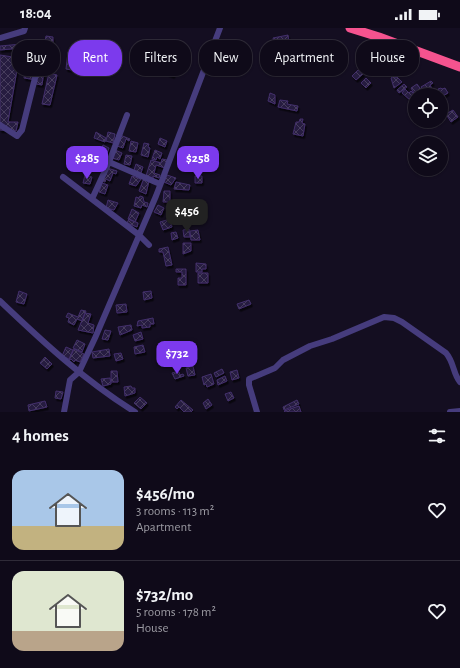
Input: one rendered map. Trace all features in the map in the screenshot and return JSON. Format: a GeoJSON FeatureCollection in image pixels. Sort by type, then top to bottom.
{"type":"FeatureCollection","features":[{"type":"Feature","properties":{"kind":"highway"},"geometry":{"type":"LineString","coordinates":[[350,28],[379,37],[460,67]]}},
{"type":"Feature","properties":{"kind":"highway"},"geometry":{"type":"LineString","coordinates":[[366,28],[460,61]]}},
{"type":"Feature","properties":{"kind":"street"},"geometry":{"type":"LineString","coordinates":[[0,38],[24,31],[25,28]]}},
{"type":"Feature","properties":{"kind":"street"},"geometry":{"type":"LineString","coordinates":[[64,412],[70,380],[79,372],[139,235],[220,28]]}},
{"type":"Feature","properties":{"kind":"street"},"geometry":{"type":"LineString","coordinates":[[0,125],[17,136],[22,130],[36,76]]}},
{"type":"Feature","properties":{"kind":"street"},"geometry":{"type":"LineString","coordinates":[[92,199],[109,162],[127,116]]}},
{"type":"Feature","properties":{"kind":"street"},"geometry":{"type":"LineString","coordinates":[[109,162],[160,184]]}},
{"type":"Feature","properties":{"kind":"street"},"geometry":{"type":"LineString","coordinates":[[63,177],[139,235],[149,245]]}},
{"type":"Feature","properties":{"kind":"street"},"geometry":{"type":"LineString","coordinates":[[0,301],[54,353],[115,400],[135,412]]}},
{"type":"Feature","properties":{"kind":"street"},"geometry":{"type":"LineString","coordinates":[[257,412],[249,385],[249,378],[275,368],[283,360],[310,346],[332,339],[384,317],[394,318],[402,322],[446,353],[450,358],[457,378],[460,382]]}},
{"type":"Feature","properties":{"kind":"street"},"geometry":{"type":"LineString","coordinates":[[450,412],[460,411]]}},
{"type":"Feature","properties":{"kind":"building"},"geometry":{"type":"Polygon","coordinates":[[[288,35],[289,40],[274,40],[273,38],[288,35]]]}},
{"type":"Feature","properties":{"kind":"building"},"geometry":{"type":"Polygon","coordinates":[[[46,36],[53,37],[53,40],[45,40],[46,36]]]}},
{"type":"Feature","properties":{"kind":"building"},"geometry":{"type":"Polygon","coordinates":[[[12,45],[12,49],[0,50],[0,46],[12,45]]]}},
{"type":"Feature","properties":{"kind":"building"},"geometry":{"type":"Polygon","coordinates":[[[68,52],[68,69],[66,69],[68,52]]]}},
{"type":"Feature","properties":{"kind":"building"},"geometry":{"type":"Polygon","coordinates":[[[0,55],[12,57],[12,76],[16,76],[8,122],[18,122],[16,131],[0,130],[0,55]]]}},
{"type":"Feature","properties":{"kind":"building"},"geometry":{"type":"Polygon","coordinates":[[[356,72],[356,76],[361,76],[356,80],[352,76],[356,72]]]}},
{"type":"Feature","properties":{"kind":"building"},"geometry":{"type":"Polygon","coordinates":[[[24,76],[43,76],[42,85],[36,84],[37,80],[24,78],[24,76]]]}},
{"type":"Feature","properties":{"kind":"building"},"geometry":{"type":"Polygon","coordinates":[[[48,76],[57,76],[50,105],[42,104],[48,76]]]}},
{"type":"Feature","properties":{"kind":"building"},"geometry":{"type":"Polygon","coordinates":[[[394,76],[395,78],[397,77],[402,82],[394,88],[391,78],[394,76]]]}},
{"type":"Feature","properties":{"kind":"building"},"geometry":{"type":"Polygon","coordinates":[[[366,78],[371,83],[366,88],[361,83],[366,78]]]}},
{"type":"Feature","properties":{"kind":"building"},"geometry":{"type":"Polygon","coordinates":[[[431,81],[433,83],[430,85],[432,88],[421,87],[431,81]]]}},
{"type":"Feature","properties":{"kind":"building"},"geometry":{"type":"Polygon","coordinates":[[[404,84],[407,87],[399,93],[397,90],[404,84]]]}},
{"type":"Feature","properties":{"kind":"building"},"geometry":{"type":"Polygon","coordinates":[[[417,84],[420,88],[411,88],[417,84]]]}},
{"type":"Feature","properties":{"kind":"building"},"geometry":{"type":"Polygon","coordinates":[[[405,89],[408,92],[408,98],[402,93],[405,89]]]}},
{"type":"Feature","properties":{"kind":"building"},"geometry":{"type":"Polygon","coordinates":[[[270,93],[275,95],[275,104],[268,101],[270,93]]]}},
{"type":"Feature","properties":{"kind":"building"},"geometry":{"type":"Polygon","coordinates":[[[280,100],[288,101],[287,104],[298,106],[297,111],[278,107],[280,100]]]}},
{"type":"Feature","properties":{"kind":"building"},"geometry":{"type":"Polygon","coordinates":[[[453,110],[458,117],[451,122],[448,117],[448,113],[453,110]]]}},
{"type":"Feature","properties":{"kind":"building"},"geometry":{"type":"Polygon","coordinates":[[[300,119],[303,119],[302,123],[305,124],[303,136],[293,134],[296,122],[299,122],[300,119]]]}},
{"type":"Feature","properties":{"kind":"building"},"geometry":{"type":"Polygon","coordinates":[[[96,132],[106,138],[105,142],[94,138],[96,132]]]}},
{"type":"Feature","properties":{"kind":"building"},"geometry":{"type":"Polygon","coordinates":[[[108,132],[115,134],[113,143],[106,141],[108,132]]]}},
{"type":"Feature","properties":{"kind":"building"},"geometry":{"type":"Polygon","coordinates":[[[120,135],[130,139],[129,141],[126,139],[123,148],[117,146],[120,135]]]}},
{"type":"Feature","properties":{"kind":"building"},"geometry":{"type":"Polygon","coordinates":[[[160,138],[167,141],[165,147],[158,144],[160,138]]]}},
{"type":"Feature","properties":{"kind":"building"},"geometry":{"type":"Polygon","coordinates":[[[131,141],[138,143],[136,152],[129,151],[131,141]]]}},
{"type":"Feature","properties":{"kind":"building"},"geometry":{"type":"Polygon","coordinates":[[[144,143],[149,144],[148,147],[150,148],[148,157],[141,155],[144,143]]]}},
{"type":"Feature","properties":{"kind":"building"},"geometry":{"type":"Polygon","coordinates":[[[103,145],[109,148],[104,161],[98,158],[103,145]]]}},
{"type":"Feature","properties":{"kind":"building"},"geometry":{"type":"Polygon","coordinates":[[[115,150],[122,153],[119,160],[112,158],[115,150]]]}},
{"type":"Feature","properties":{"kind":"building"},"geometry":{"type":"Polygon","coordinates":[[[155,150],[162,153],[160,159],[157,157],[156,160],[152,159],[155,150]]]}},
{"type":"Feature","properties":{"kind":"building"},"geometry":{"type":"Polygon","coordinates":[[[126,155],[132,156],[130,165],[124,164],[126,155]]]}},
{"type":"Feature","properties":{"kind":"building"},"geometry":{"type":"Polygon","coordinates":[[[93,159],[99,161],[97,168],[91,166],[93,159]]]}},
{"type":"Feature","properties":{"kind":"building"},"geometry":{"type":"Polygon","coordinates":[[[162,159],[167,160],[165,168],[156,165],[154,173],[160,175],[159,178],[153,176],[153,179],[146,176],[151,160],[161,163],[162,159]]]}},
{"type":"Feature","properties":{"kind":"building"},"geometry":{"type":"Polygon","coordinates":[[[136,164],[143,167],[141,173],[134,170],[136,164]]]}},
{"type":"Feature","properties":{"kind":"building"},"geometry":{"type":"Polygon","coordinates":[[[107,168],[117,171],[116,174],[113,173],[110,181],[106,179],[105,182],[103,181],[107,168]]]}},
{"type":"Feature","properties":{"kind":"building"},"geometry":{"type":"Polygon","coordinates":[[[85,175],[92,177],[90,184],[83,183],[85,175]]]}},
{"type":"Feature","properties":{"kind":"building"},"geometry":{"type":"Polygon","coordinates":[[[167,175],[176,178],[171,185],[164,182],[167,175]]]}},
{"type":"Feature","properties":{"kind":"building"},"geometry":{"type":"Polygon","coordinates":[[[132,176],[141,179],[136,186],[129,184],[132,176]]]}},
{"type":"Feature","properties":{"kind":"building"},"geometry":{"type":"Polygon","coordinates":[[[195,176],[202,176],[202,183],[195,183],[195,176]]]}},
{"type":"Feature","properties":{"kind":"building"},"geometry":{"type":"Polygon","coordinates":[[[144,178],[149,181],[146,194],[139,191],[144,178]]]}},
{"type":"Feature","properties":{"kind":"building"},"geometry":{"type":"Polygon","coordinates":[[[176,182],[190,185],[189,190],[174,189],[176,182]]]}},
{"type":"Feature","properties":{"kind":"building"},"geometry":{"type":"Polygon","coordinates":[[[102,183],[108,185],[105,194],[99,192],[102,183]]]}},
{"type":"Feature","properties":{"kind":"building"},"geometry":{"type":"Polygon","coordinates":[[[164,191],[170,191],[170,202],[163,202],[164,191]]]}},
{"type":"Feature","properties":{"kind":"building"},"geometry":{"type":"Polygon","coordinates":[[[140,196],[143,197],[144,202],[148,203],[147,207],[142,205],[141,208],[134,206],[136,197],[139,198],[140,196]]]}},
{"type":"Feature","properties":{"kind":"building"},"geometry":{"type":"Polygon","coordinates":[[[108,200],[118,203],[114,210],[106,208],[108,200]]]}},
{"type":"Feature","properties":{"kind":"building"},"geometry":{"type":"Polygon","coordinates":[[[158,205],[164,208],[161,215],[154,212],[158,205]]]}},
{"type":"Feature","properties":{"kind":"building"},"geometry":{"type":"Polygon","coordinates":[[[132,209],[139,213],[135,222],[128,219],[132,209]]]}},
{"type":"Feature","properties":{"kind":"building"},"geometry":{"type":"Polygon","coordinates":[[[178,210],[187,213],[184,221],[175,217],[178,210]]]}},
{"type":"Feature","properties":{"kind":"building"},"geometry":{"type":"Polygon","coordinates":[[[129,219],[138,223],[137,227],[127,223],[129,219]]]}},
{"type":"Feature","properties":{"kind":"building"},"geometry":{"type":"Polygon","coordinates":[[[170,219],[172,227],[163,230],[160,222],[170,219]]]}},
{"type":"Feature","properties":{"kind":"building"},"geometry":{"type":"Polygon","coordinates":[[[189,229],[190,237],[184,237],[183,230],[189,229]]]}},
{"type":"Feature","properties":{"kind":"building"},"geometry":{"type":"Polygon","coordinates":[[[198,230],[200,240],[191,240],[190,231],[198,230]]]}},
{"type":"Feature","properties":{"kind":"building"},"geometry":{"type":"Polygon","coordinates":[[[176,232],[178,238],[172,240],[171,233],[176,232]]]}},
{"type":"Feature","properties":{"kind":"building"},"geometry":{"type":"Polygon","coordinates":[[[183,243],[191,243],[191,251],[183,254],[183,243]]]}},
{"type":"Feature","properties":{"kind":"building"},"geometry":{"type":"Polygon","coordinates":[[[168,247],[172,265],[166,266],[163,252],[159,252],[159,249],[168,247]]]}},
{"type":"Feature","properties":{"kind":"building"},"geometry":{"type":"Polygon","coordinates":[[[196,263],[206,264],[206,269],[202,269],[202,272],[196,272],[196,263]]]}},
{"type":"Feature","properties":{"kind":"building"},"geometry":{"type":"Polygon","coordinates":[[[176,269],[186,269],[186,285],[178,285],[178,278],[182,278],[182,272],[176,272],[176,269]]]}},
{"type":"Feature","properties":{"kind":"building"},"geometry":{"type":"Polygon","coordinates":[[[198,273],[208,273],[208,283],[198,283],[198,273]]]}},
{"type":"Feature","properties":{"kind":"building"},"geometry":{"type":"Polygon","coordinates":[[[19,291],[27,294],[24,304],[16,302],[19,291]]]}},
{"type":"Feature","properties":{"kind":"building"},"geometry":{"type":"Polygon","coordinates":[[[151,291],[152,298],[144,300],[143,292],[151,291]]]}},
{"type":"Feature","properties":{"kind":"building"},"geometry":{"type":"Polygon","coordinates":[[[249,300],[251,304],[239,309],[237,304],[249,300]]]}},
{"type":"Feature","properties":{"kind":"building"},"geometry":{"type":"Polygon","coordinates":[[[126,304],[127,312],[117,313],[116,305],[126,304]]]}},
{"type":"Feature","properties":{"kind":"building"},"geometry":{"type":"Polygon","coordinates":[[[81,310],[86,311],[82,321],[77,319],[74,325],[68,322],[69,318],[66,317],[68,313],[78,317],[81,310]]]}},
{"type":"Feature","properties":{"kind":"building"},"geometry":{"type":"Polygon","coordinates":[[[85,313],[91,314],[88,323],[94,325],[93,333],[78,330],[85,313]]]}},
{"type":"Feature","properties":{"kind":"building"},"geometry":{"type":"Polygon","coordinates":[[[153,318],[154,324],[150,324],[150,327],[142,328],[142,325],[137,326],[138,321],[153,318]]]}},
{"type":"Feature","properties":{"kind":"building"},"geometry":{"type":"Polygon","coordinates":[[[131,325],[132,330],[120,335],[118,327],[131,325]]]}},
{"type":"Feature","properties":{"kind":"building"},"geometry":{"type":"Polygon","coordinates":[[[105,330],[111,331],[108,340],[102,339],[105,330]]]}},
{"type":"Feature","properties":{"kind":"building"},"geometry":{"type":"Polygon","coordinates":[[[141,332],[143,339],[135,341],[133,335],[141,332]]]}},
{"type":"Feature","properties":{"kind":"building"},"geometry":{"type":"Polygon","coordinates":[[[77,340],[85,344],[82,352],[73,348],[77,340]]]}},
{"type":"Feature","properties":{"kind":"building"},"geometry":{"type":"Polygon","coordinates":[[[143,345],[145,352],[135,354],[134,347],[143,345]]]}},
{"type":"Feature","properties":{"kind":"building"},"geometry":{"type":"Polygon","coordinates":[[[66,347],[73,350],[69,359],[62,356],[66,347]]]}},
{"type":"Feature","properties":{"kind":"building"},"geometry":{"type":"Polygon","coordinates":[[[74,349],[84,354],[80,362],[75,360],[74,362],[71,359],[69,360],[74,349]]]}},
{"type":"Feature","properties":{"kind":"building"},"geometry":{"type":"Polygon","coordinates":[[[109,349],[110,356],[93,358],[92,352],[109,349]]]}},
{"type":"Feature","properties":{"kind":"building"},"geometry":{"type":"Polygon","coordinates":[[[121,353],[123,359],[116,361],[114,354],[121,353]]]}},
{"type":"Feature","properties":{"kind":"building"},"geometry":{"type":"Polygon","coordinates":[[[45,357],[52,364],[47,369],[40,363],[45,357]]]}},
{"type":"Feature","properties":{"kind":"building"},"geometry":{"type":"Polygon","coordinates":[[[193,366],[195,375],[188,376],[186,368],[193,366]]]}},
{"type":"Feature","properties":{"kind":"building"},"geometry":{"type":"Polygon","coordinates":[[[222,369],[224,373],[216,377],[214,373],[222,369]]]}},
{"type":"Feature","properties":{"kind":"building"},"geometry":{"type":"Polygon","coordinates":[[[237,370],[239,378],[232,380],[230,372],[237,370]]]}},
{"type":"Feature","properties":{"kind":"building"},"geometry":{"type":"Polygon","coordinates":[[[111,371],[117,371],[118,382],[111,382],[111,371]]]}},
{"type":"Feature","properties":{"kind":"building"},"geometry":{"type":"Polygon","coordinates":[[[175,372],[176,374],[179,372],[180,375],[183,374],[184,376],[175,379],[172,373],[175,372]]]}},
{"type":"Feature","properties":{"kind":"building"},"geometry":{"type":"Polygon","coordinates":[[[211,374],[214,384],[207,387],[206,384],[204,385],[202,377],[211,374]]]}},
{"type":"Feature","properties":{"kind":"building"},"geometry":{"type":"Polygon","coordinates":[[[225,376],[227,381],[218,385],[217,380],[225,376]]]}},
{"type":"Feature","properties":{"kind":"building"},"geometry":{"type":"Polygon","coordinates":[[[110,378],[111,384],[103,386],[101,379],[110,378]]]}},
{"type":"Feature","properties":{"kind":"building"},"geometry":{"type":"Polygon","coordinates":[[[131,386],[132,388],[135,388],[135,393],[125,396],[124,387],[131,386]]]}},
{"type":"Feature","properties":{"kind":"building"},"geometry":{"type":"Polygon","coordinates":[[[56,391],[63,392],[61,399],[55,398],[56,391]]]}},
{"type":"Feature","properties":{"kind":"building"},"geometry":{"type":"Polygon","coordinates":[[[231,392],[234,398],[228,401],[225,394],[231,392]]]}},
{"type":"Feature","properties":{"kind":"building"},"geometry":{"type":"Polygon","coordinates":[[[140,397],[147,403],[141,409],[134,403],[140,397]]]}},
{"type":"Feature","properties":{"kind":"building"},"geometry":{"type":"Polygon","coordinates":[[[208,399],[212,405],[206,409],[203,403],[208,399]]]}},
{"type":"Feature","properties":{"kind":"building"},"geometry":{"type":"Polygon","coordinates":[[[181,400],[193,410],[191,412],[184,412],[179,407],[177,409],[175,407],[181,400]]]}},
{"type":"Feature","properties":{"kind":"building"},"geometry":{"type":"Polygon","coordinates":[[[297,400],[299,404],[284,410],[283,407],[297,400]]]}},
{"type":"Feature","properties":{"kind":"building"},"geometry":{"type":"Polygon","coordinates":[[[45,401],[47,407],[29,411],[28,405],[45,401]]]}},
{"type":"Feature","properties":{"kind":"building"},"geometry":{"type":"Polygon","coordinates":[[[299,406],[301,412],[284,411],[299,406]]]}}]}
